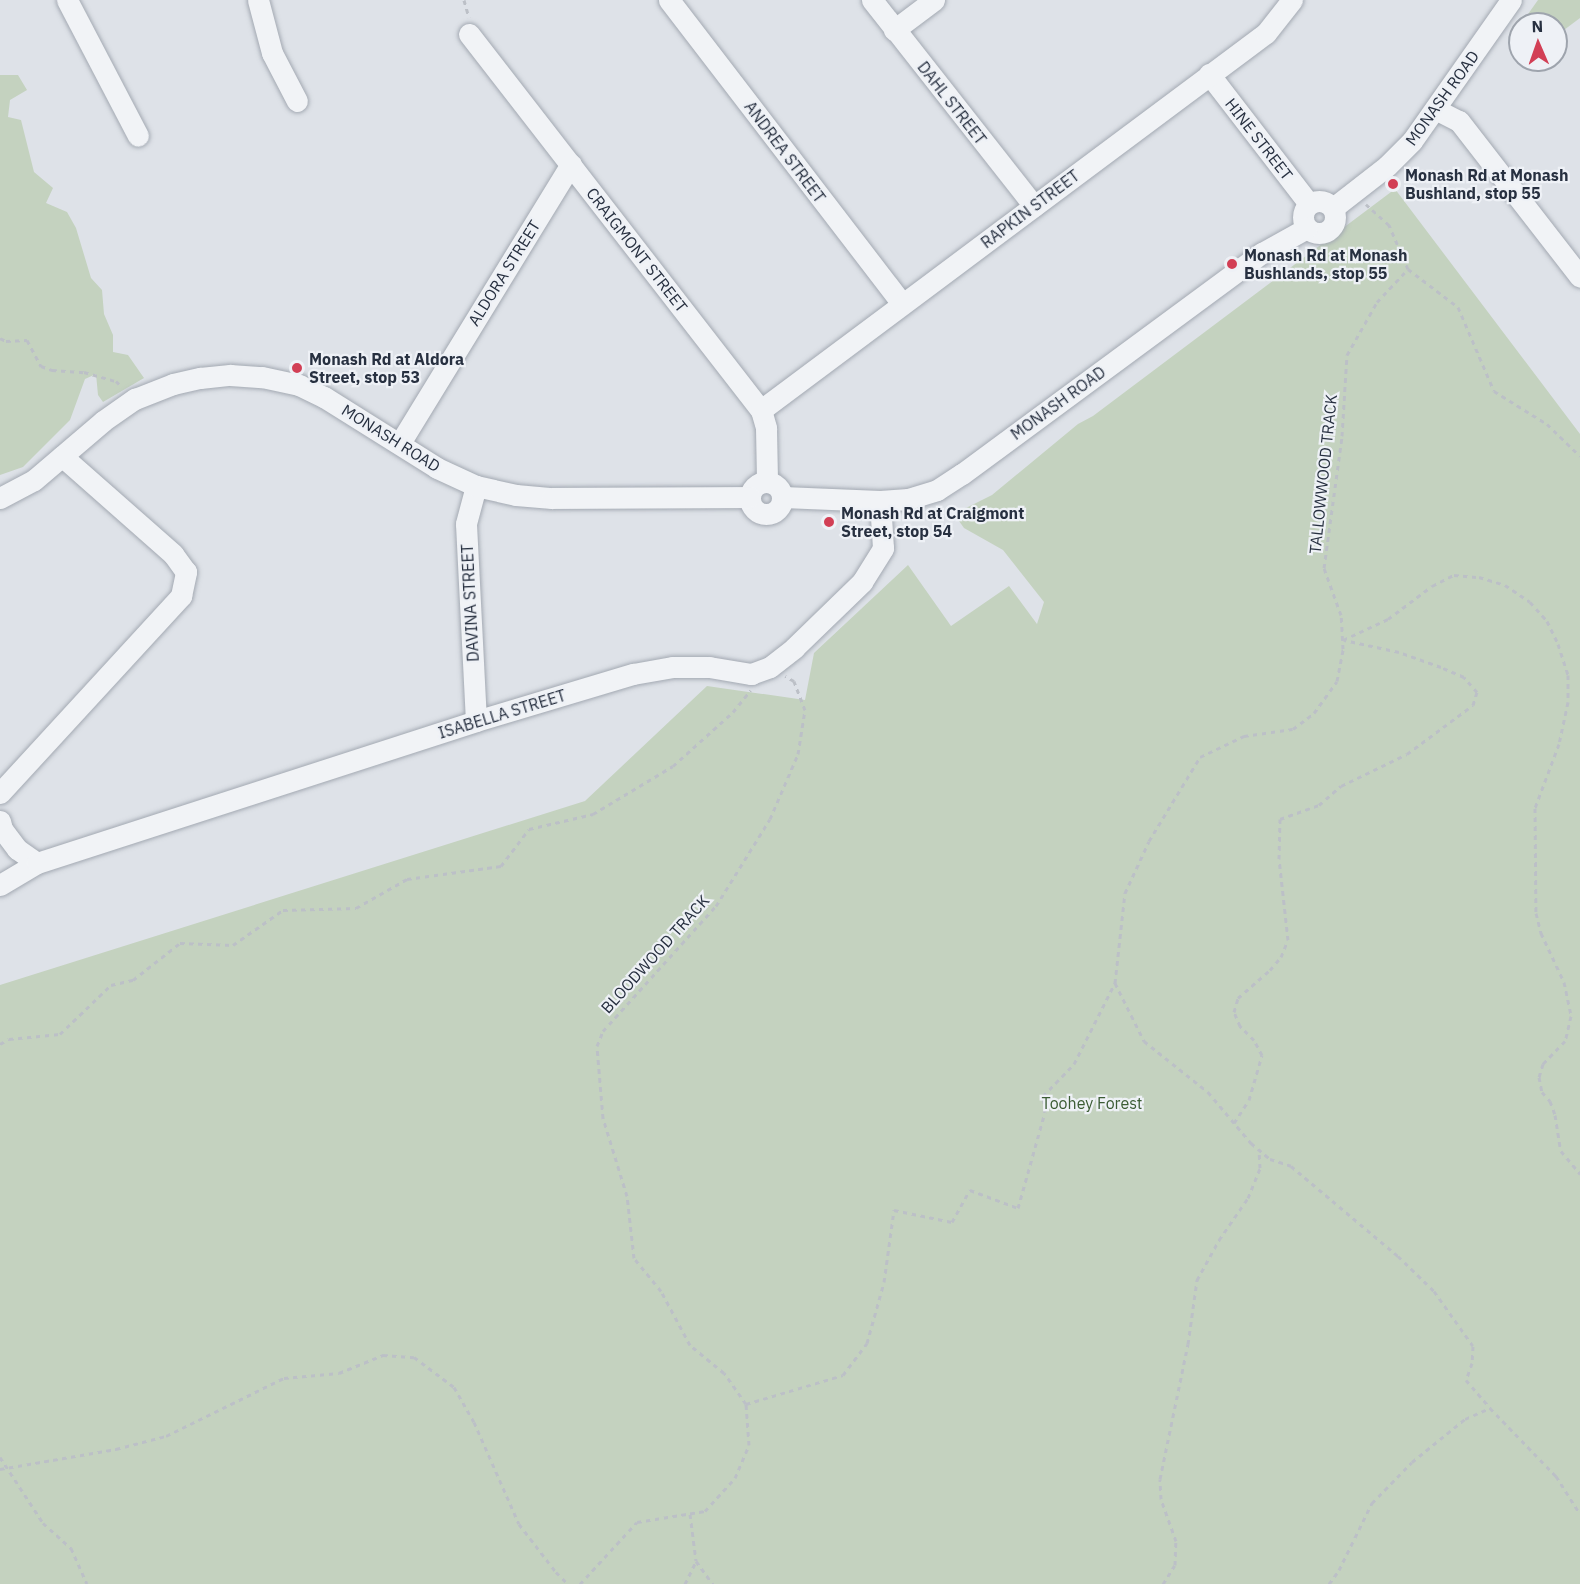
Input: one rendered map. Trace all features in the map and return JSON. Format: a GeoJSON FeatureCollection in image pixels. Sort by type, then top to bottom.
{"type":"FeatureCollection","features":[{"type":"Feature","properties":{"kind":"street"},"geometry":{"type":"LineString","coordinates":[[67,0],[138,136]]}},
{"type":"Feature","properties":{"kind":"street"},"geometry":{"type":"LineString","coordinates":[[258,0],[269,45],[297,101]]}},
{"type":"Feature","properties":{"kind":"street","name":"ANDREA STREET"},"geometry":{"type":"LineString","coordinates":[[669,0],[902,304]]}},
{"type":"Feature","properties":{"kind":"street","name":"DAHL STREET"},"geometry":{"type":"LineString","coordinates":[[872,0],[1034,206]]}},
{"type":"Feature","properties":{"kind":"street"},"geometry":{"type":"LineString","coordinates":[[894,30],[934,0]]}},
{"type":"Feature","properties":{"kind":"street","name":"RAPKIN STREET"},"geometry":{"type":"LineString","coordinates":[[761,410],[1266,33],[1292,0]]}},
{"type":"Feature","properties":{"kind":"street","name":"MONASH ROAD"},"geometry":{"type":"LineString","coordinates":[[783,497],[880,501],[908,498],[937,490],[962,474],[1262,253],[1307,228],[1318,233],[1329,230],[1335,219],[1333,208],[1387,166],[1412,141],[1512,0]]}},
{"type":"Feature","properties":{"kind":"street","name":"CRAIGMONT STREET"},"geometry":{"type":"LineString","coordinates":[[468,34],[761,410],[766,428],[767,482]]}},
{"type":"Feature","properties":{"kind":"street","name":"HINE STREET"},"geometry":{"type":"LineString","coordinates":[[1209,74],[1309,204]]}},
{"type":"Feature","properties":{"kind":"street"},"geometry":{"type":"LineString","coordinates":[[1435,109],[1459,121],[1580,277]]}},
{"type":"Feature","properties":{"kind":"street","name":"ALDORA STREET"},"geometry":{"type":"LineString","coordinates":[[400,443],[571,164]]}},
{"type":"Feature","properties":{"kind":"street"},"geometry":{"type":"LineString","coordinates":[[1307,228],[1303,214],[1309,204],[1323,201],[1333,208]]}},
{"type":"Feature","properties":{"kind":"street","name":"MONASH ROAD"},"geometry":{"type":"LineString","coordinates":[[0,498],[33,480],[103,421],[135,399],[173,384],[200,378],[262,377],[299,386],[324,397],[437,468],[476,486],[516,495],[552,498],[749,497]]}},
{"type":"Feature","properties":{"kind":"street"},"geometry":{"type":"LineString","coordinates":[[0,793],[181,596],[186,572],[173,554],[62,456]]}},
{"type":"Feature","properties":{"kind":"street"},"geometry":{"type":"LineString","coordinates":[[767,482],[778,486],[783,497],[778,510],[766,515],[754,509],[749,497],[755,486],[767,482]]}},
{"type":"Feature","properties":{"kind":"street","name":"DAVINA STREET"},"geometry":{"type":"LineString","coordinates":[[476,486],[466,524],[476,721]]}},
{"type":"Feature","properties":{"kind":"street","name":"ISABELLA STREET"},"geometry":{"type":"LineString","coordinates":[[0,885],[37,863],[476,721],[653,670],[673,667],[709,667],[751,674],[770,667],[794,648],[862,582],[883,548],[880,501]]}},
{"type":"Feature","properties":{"kind":"street"},"geometry":{"type":"LineString","coordinates":[[0,821],[2,829],[17,849],[37,863]]}},
{"type":"Feature","properties":{"kind":"path"},"geometry":{"type":"LineString","coordinates":[[1353,193],[1389,225],[1408,269],[1458,307],[1494,391],[1547,424],[1580,456]]}},
{"type":"Feature","properties":{"kind":"path","name":"TALLOWWOOD TRACK"},"geometry":{"type":"LineString","coordinates":[[746,1404],[843,1375],[867,1343],[884,1282],[894,1210],[952,1222],[970,1190],[1018,1208],[1046,1112],[1044,1096],[1074,1064],[1115,983],[1125,893],[1149,841],[1200,757],[1244,736],[1293,729],[1314,713],[1337,681],[1343,639],[1341,615],[1324,568],[1342,436],[1347,355],[1377,302],[1408,269]]}},
{"type":"Feature","properties":{"kind":"path"},"geometry":{"type":"LineString","coordinates":[[0,338],[6,341],[27,340],[41,366],[52,370],[84,372],[116,381],[135,399]]}},
{"type":"Feature","properties":{"kind":"path"},"geometry":{"type":"LineString","coordinates":[[1343,639],[1388,619],[1432,586],[1454,574],[1479,576],[1513,591],[1530,602],[1547,621],[1558,644],[1568,675],[1568,702],[1559,744],[1535,808],[1536,913],[1541,933],[1564,982],[1571,1016],[1565,1041],[1543,1064],[1539,1077],[1542,1092],[1550,1101],[1555,1115],[1561,1152],[1580,1174]]}},
{"type":"Feature","properties":{"kind":"path"},"geometry":{"type":"LineString","coordinates":[[1234,1124],[1249,1100],[1262,1055],[1254,1040],[1240,1026],[1234,1012],[1238,998],[1248,986],[1270,970],[1281,957],[1288,940],[1280,859],[1280,819],[1319,805],[1341,786],[1407,754],[1473,705],[1477,692],[1464,677],[1441,667],[1399,652],[1343,639]]}},
{"type":"Feature","properties":{"kind":"path"},"geometry":{"type":"LineString","coordinates":[[0,1044],[9,1039],[60,1034],[111,985],[133,980],[180,944],[233,945],[283,910],[356,908],[407,879],[501,866],[529,829],[593,814],[673,766],[733,712],[770,667]]}},
{"type":"Feature","properties":{"kind":"path","name":"BLOODWOOD TRACK"},"geometry":{"type":"LineString","coordinates":[[746,1404],[724,1373],[690,1345],[661,1291],[634,1258],[627,1196],[603,1118],[597,1046],[603,1031],[716,906],[770,819],[798,754],[805,710],[794,681],[770,667]]}},
{"type":"Feature","properties":{"kind":"path"},"geometry":{"type":"LineString","coordinates":[[1115,983],[1144,1041],[1208,1092],[1234,1124],[1259,1149],[1270,1158],[1291,1166],[1398,1256],[1434,1291],[1473,1346],[1472,1362],[1466,1380],[1556,1476],[1580,1514]]}},
{"type":"Feature","properties":{"kind":"path"},"geometry":{"type":"LineString","coordinates":[[1163,1584],[1175,1565],[1176,1541],[1161,1499],[1160,1479],[1188,1344],[1197,1280],[1248,1198],[1260,1168],[1259,1149]]}},
{"type":"Feature","properties":{"kind":"path"},"geometry":{"type":"LineString","coordinates":[[0,1469],[116,1449],[166,1436],[284,1378],[339,1373],[383,1355],[414,1357],[454,1387],[474,1422],[519,1524],[568,1584]]}},
{"type":"Feature","properties":{"kind":"path"},"geometry":{"type":"LineString","coordinates":[[580,1584],[637,1522],[705,1511],[735,1478],[749,1445],[746,1404]]}},
{"type":"Feature","properties":{"kind":"path"},"geometry":{"type":"LineString","coordinates":[[1329,1584],[1339,1570],[1372,1503],[1412,1461],[1465,1419],[1490,1408]]}},
{"type":"Feature","properties":{"kind":"path"},"geometry":{"type":"LineString","coordinates":[[0,1457],[43,1523],[71,1548],[87,1584]]}},
{"type":"Feature","properties":{"kind":"path"},"geometry":{"type":"LineString","coordinates":[[690,1513],[696,1561],[713,1584]]}},
{"type":"Feature","properties":{"kind":"path"},"geometry":{"type":"LineString","coordinates":[[685,1584],[696,1561]]}},
{"type":"Feature","properties":{"kind":"green space"},"geometry":{"type":"Polygon","coordinates":[[[1538,0],[1580,0],[1580,18],[1568,27],[1568,12],[1530,12],[1538,0]]]}},
{"type":"Feature","properties":{"kind":"green space"},"geometry":{"type":"Polygon","coordinates":[[[0,75],[18,75],[27,90],[10,100],[8,117],[21,120],[34,172],[53,188],[46,203],[67,212],[76,228],[91,278],[102,290],[104,314],[113,335],[113,352],[128,355],[144,378],[103,402],[98,395],[96,374],[85,379],[70,420],[23,467],[0,475],[0,75]]]}},
{"type":"Feature","properties":{"kind":"green space","name":"Toohey Forest"},"geometry":{"type":"Polygon","coordinates":[[[1395,189],[1580,434],[1580,1584],[0,1584],[0,985],[585,801],[707,686],[805,700],[814,653],[908,565],[951,626],[1009,586],[1037,624],[1044,602],[1003,550],[964,528],[954,514],[992,495],[1078,424],[1093,416],[1395,189]]]}},
{"type":"Feature","properties":{"kind":"place","name":"Monash Rd at Monash Bushland, stop 55"},"geometry":{"type":"Point","coordinates":[1393,184]}},
{"type":"Feature","properties":{"kind":"place","name":"Monash Rd at Monash Bushlands, stop 55"},"geometry":{"type":"Point","coordinates":[1232,264]}},
{"type":"Feature","properties":{"kind":"place","name":"Monash Rd at Aldora Street, stop 53"},"geometry":{"type":"Point","coordinates":[297,368]}},
{"type":"Feature","properties":{"kind":"place","name":"Monash Rd at Craigmont Street, stop 54"},"geometry":{"type":"Point","coordinates":[829,522]}}]}
